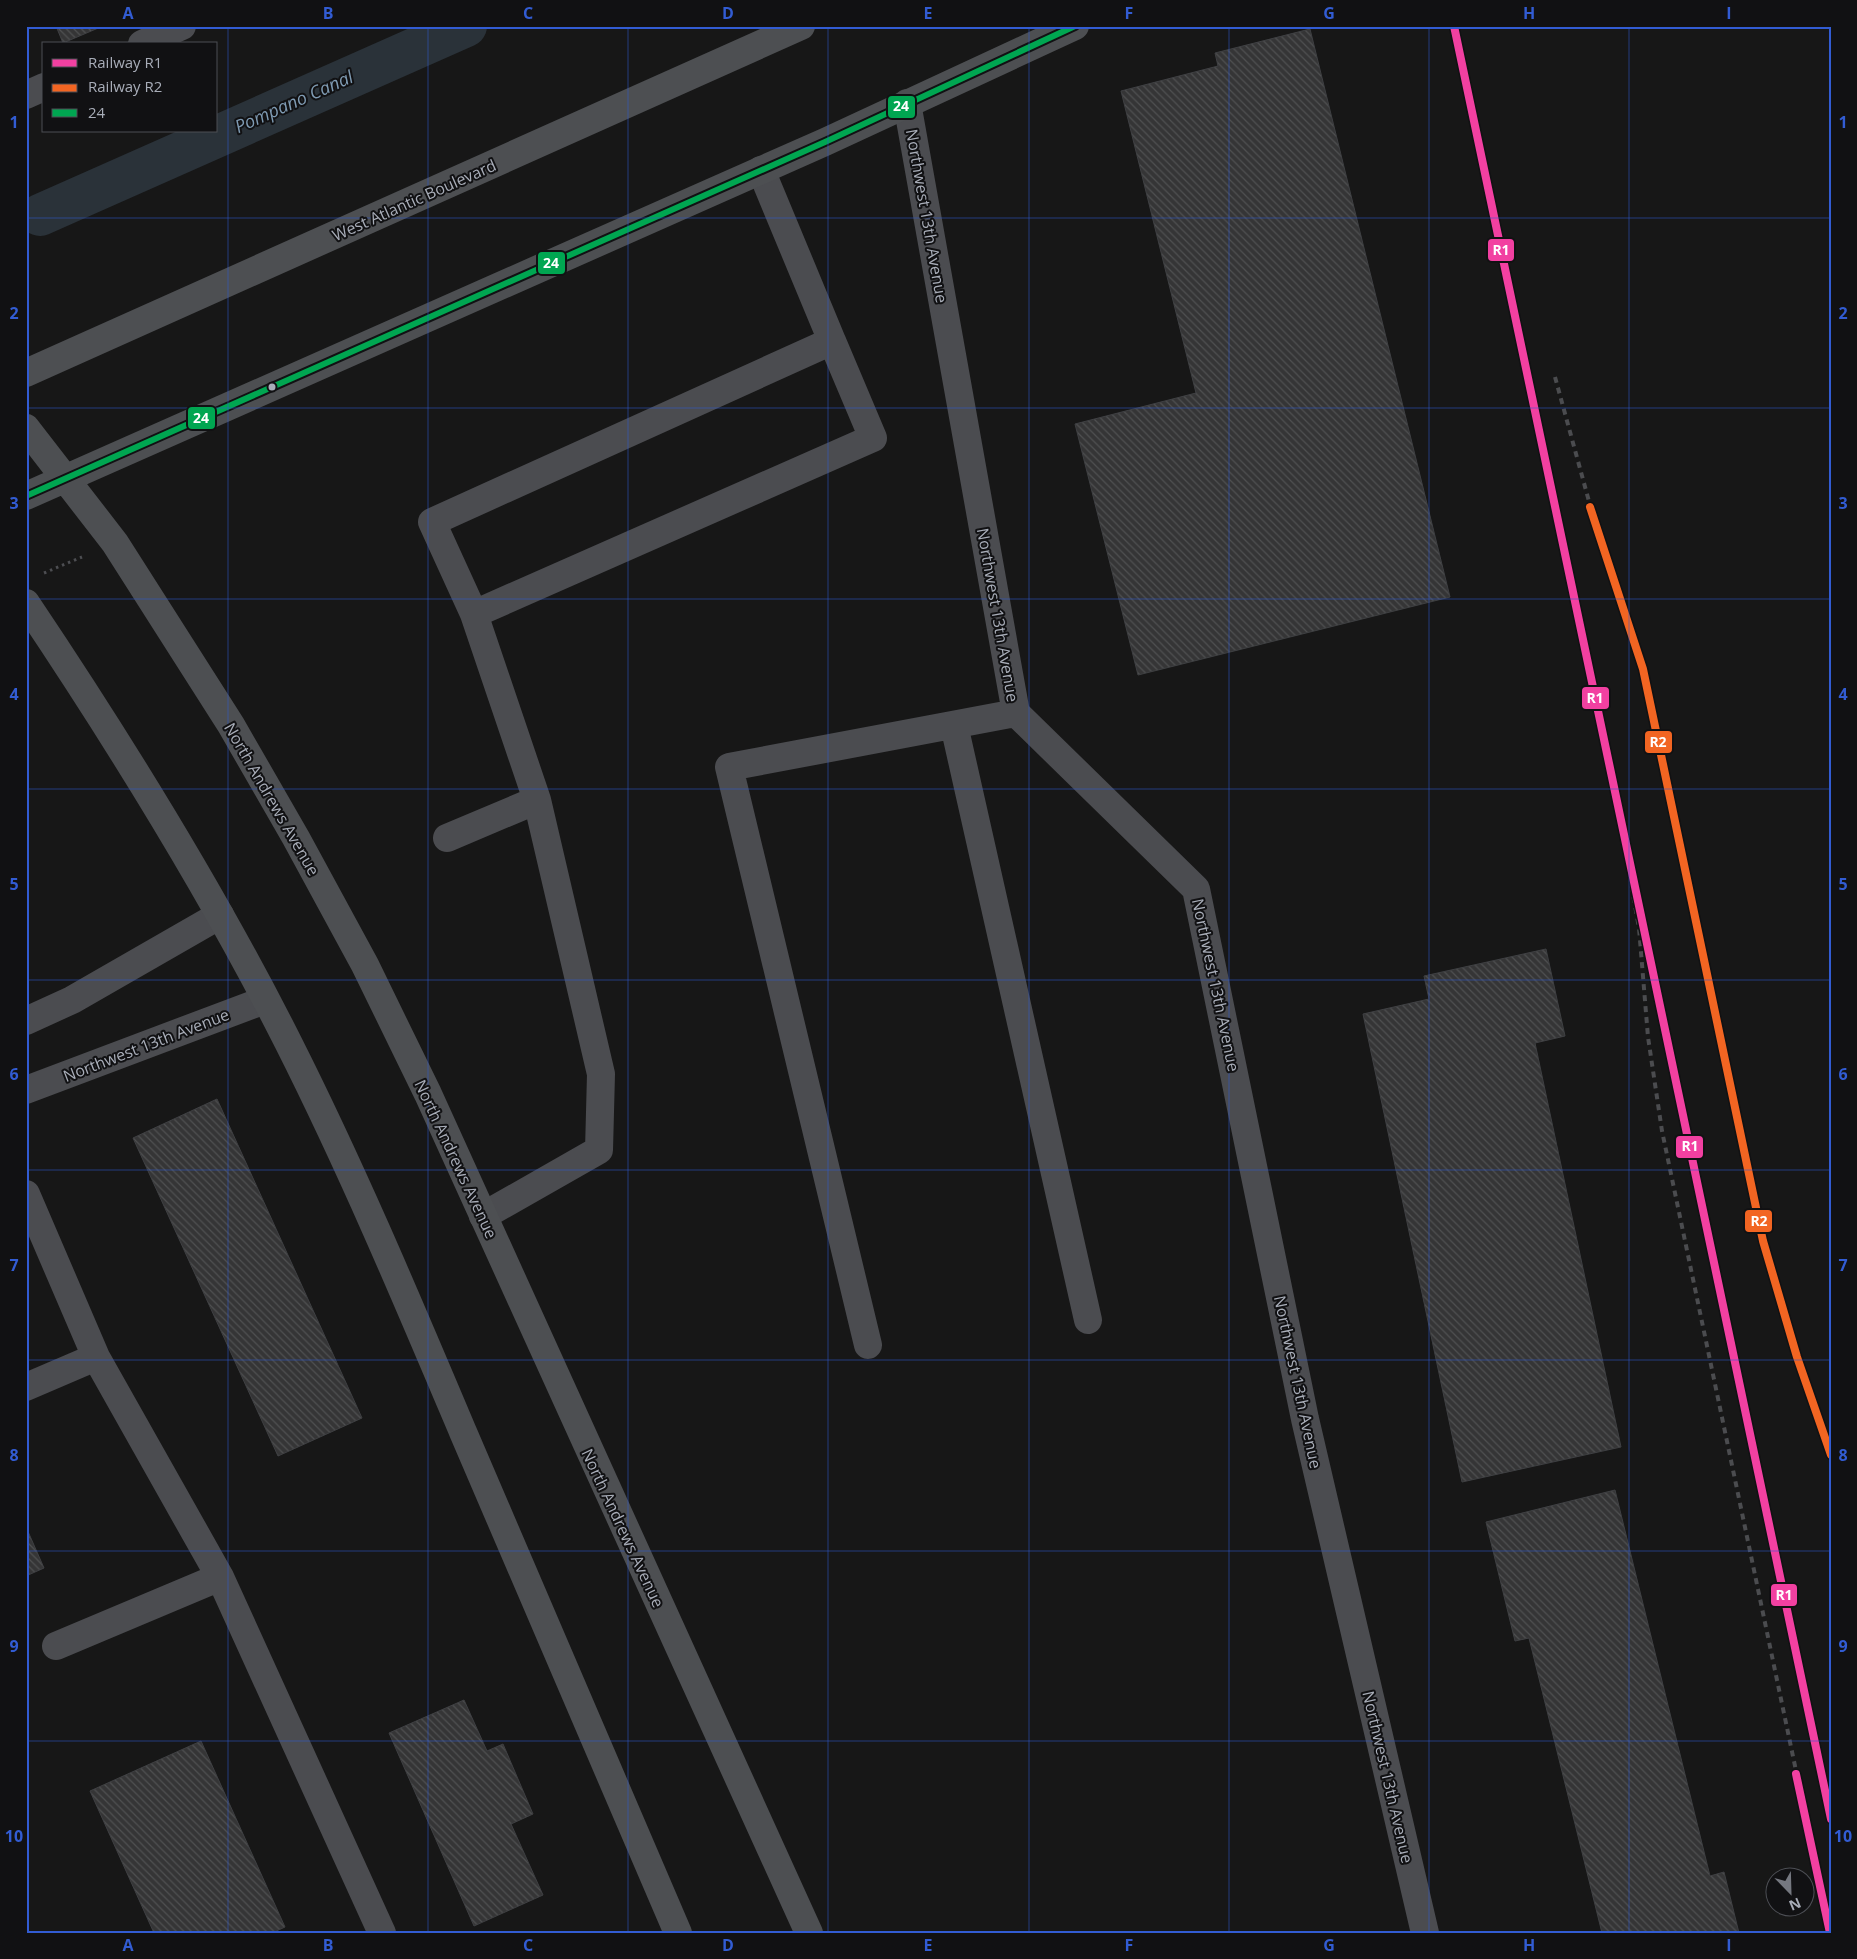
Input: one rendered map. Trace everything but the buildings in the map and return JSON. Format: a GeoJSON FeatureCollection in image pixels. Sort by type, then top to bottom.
{"type":"FeatureCollection","features":[{"type":"Feature","properties":{"kind":"main road","name":"West Atlantic Boulevard"},"geometry":{"type":"LineString","coordinates":[[26,373],[802,26]]}},
{"type":"Feature","properties":{"kind":"main road"},"geometry":{"type":"LineString","coordinates":[[26,496],[761,170],[1075,26]]}},
{"type":"Feature","properties":{"kind":"main road","name":"North Andrews Avenue"},"geometry":{"type":"LineString","coordinates":[[26,428],[115,543],[230,725],[296,838],[365,965],[483,1216],[809,1933]]}},
{"type":"Feature","properties":{"kind":"main road"},"geometry":{"type":"LineString","coordinates":[[26,603],[106,722],[182,848],[290,1045],[355,1184],[418,1326],[678,1933]]}},
{"type":"Feature","properties":{"kind":"street"},"geometry":{"type":"LineString","coordinates":[[146,42],[182,26]]}},
{"type":"Feature","properties":{"kind":"street"},"geometry":{"type":"LineString","coordinates":[[26,95],[42,88]]}},
{"type":"Feature","properties":{"kind":"street","name":"Northwest 13th Avenue"},"geometry":{"type":"LineString","coordinates":[[907,102],[1016,713],[1196,889],[1305,1419],[1425,1933]]}},
{"type":"Feature","properties":{"kind":"street"},"geometry":{"type":"LineString","coordinates":[[474,614],[872,438],[761,170]]}},
{"type":"Feature","properties":{"kind":"street"},"geometry":{"type":"LineString","coordinates":[[483,1216],[599,1150],[601,1074],[537,800],[474,614],[432,522],[832,341]]}},
{"type":"Feature","properties":{"kind":"street"},"geometry":{"type":"LineString","coordinates":[[868,1345],[729,767],[1016,713]]}},
{"type":"Feature","properties":{"kind":"street"},"geometry":{"type":"LineString","coordinates":[[954,725],[1088,1320]]}},
{"type":"Feature","properties":{"kind":"street"},"geometry":{"type":"LineString","coordinates":[[447,838],[537,800]]}},
{"type":"Feature","properties":{"kind":"street"},"geometry":{"type":"LineString","coordinates":[[26,1021],[72,1000],[220,915]]}},
{"type":"Feature","properties":{"kind":"street","name":"Northwest 13th Avenue"},"geometry":{"type":"LineString","coordinates":[[26,1090],[265,1000]]}},
{"type":"Feature","properties":{"kind":"street"},"geometry":{"type":"LineString","coordinates":[[27,1197],[96,1356],[220,1577],[382,1933]]}},
{"type":"Feature","properties":{"kind":"street"},"geometry":{"type":"LineString","coordinates":[[26,1386],[96,1356]]}},
{"type":"Feature","properties":{"kind":"street"},"geometry":{"type":"LineString","coordinates":[[56,1646],[220,1577]]}},
{"type":"Feature","properties":{"kind":"path"},"geometry":{"type":"LineString","coordinates":[[35,576],[115,543]]}},
{"type":"Feature","properties":{"kind":"waterway","name":"Pompano Canal"},"geometry":{"type":"LineString","coordinates":[[40,215],[466,26]]}},
{"type":"Feature","properties":{"kind":"railway"},"geometry":{"type":"LineString","coordinates":[[1555,377],[1593,516],[1643,669],[1763,1241],[1797,1357],[1831,1455]]}},
{"type":"Feature","properties":{"kind":"railway"},"geometry":{"type":"LineString","coordinates":[[1620,821],[1639,928],[1648,1037],[1662,1131],[1830,1933]]}},
{"type":"Feature","properties":{"kind":"rail line","name":"R1"},"geometry":{"type":"LineString","coordinates":[[1454,26],[1831,1819]]}},
{"type":"Feature","properties":{"kind":"rail line","name":"R2"},"geometry":{"type":"LineString","coordinates":[[1590,507],[1643,669],[1763,1241],[1797,1357],[1831,1455]]}},
{"type":"Feature","properties":{"kind":"rail line","name":"R1"},"geometry":{"type":"LineString","coordinates":[[1796,1774],[1830,1933]]}},
{"type":"Feature","properties":{"kind":"transit line","name":"24"},"geometry":{"type":"LineString","coordinates":[[26,496],[825,142],[1075,26]]}}]}
